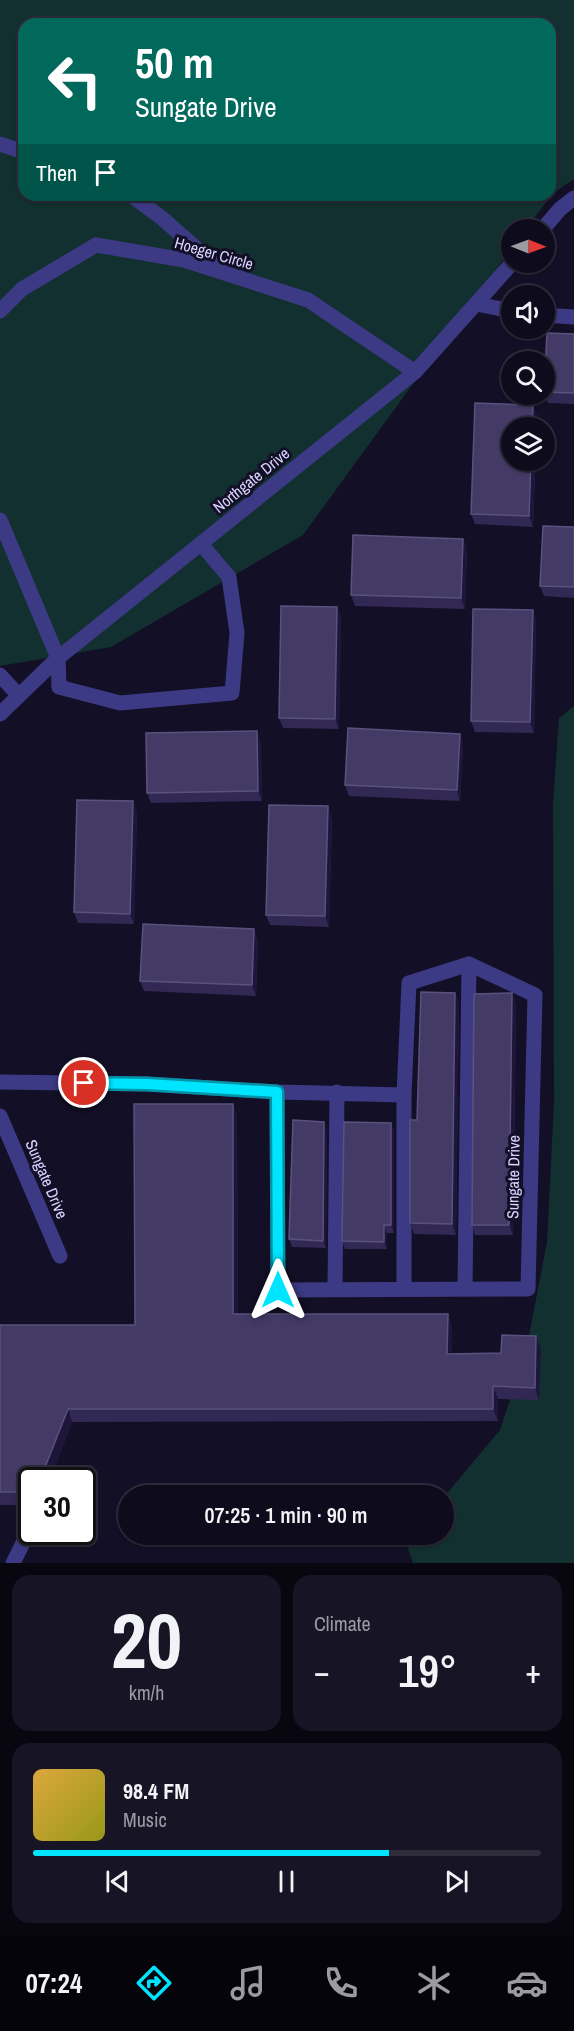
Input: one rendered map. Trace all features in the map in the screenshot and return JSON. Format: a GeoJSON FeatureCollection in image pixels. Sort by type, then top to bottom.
{"type":"FeatureCollection","features":[{"type":"Feature","properties":{"kind":"street"},"geometry":{"type":"LineString","coordinates":[[0,144],[18,150]]}},
{"type":"Feature","properties":{"kind":"street"},"geometry":{"type":"LineString","coordinates":[[551,219],[574,198]]}},
{"type":"Feature","properties":{"kind":"street"},"geometry":{"type":"LineString","coordinates":[[139,201],[227,274]]}},
{"type":"Feature","properties":{"kind":"street","name":"Hoeger Circle"},"geometry":{"type":"LineString","coordinates":[[0,311],[22,289],[96,245],[184,261],[308,300],[415,372]]}},
{"type":"Feature","properties":{"kind":"street","name":"Northgate Drive"},"geometry":{"type":"LineString","coordinates":[[0,714],[58,658],[415,372],[503,273]]}},
{"type":"Feature","properties":{"kind":"street"},"geometry":{"type":"LineString","coordinates":[[476,304],[501,309]]}},
{"type":"Feature","properties":{"kind":"street"},"geometry":{"type":"LineString","coordinates":[[555,316],[574,317]]}},
{"type":"Feature","properties":{"kind":"street"},"geometry":{"type":"LineString","coordinates":[[0,520],[58,658],[59,687],[120,703],[232,693],[237,633],[229,577],[201,543]]}},
{"type":"Feature","properties":{"kind":"street"},"geometry":{"type":"LineString","coordinates":[[0,675],[19,696]]}},
{"type":"Feature","properties":{"kind":"street"},"geometry":{"type":"LineString","coordinates":[[404,1289],[404,1095],[409,983],[469,964],[465,1289]]}},
{"type":"Feature","properties":{"kind":"street","name":"Sungate Drive"},"geometry":{"type":"LineString","coordinates":[[277,1092],[278,1290],[528,1288],[535,995],[469,964]]}},
{"type":"Feature","properties":{"kind":"street"},"geometry":{"type":"LineString","coordinates":[[0,1082],[147,1084],[277,1092],[404,1095]]}},
{"type":"Feature","properties":{"kind":"street"},"geometry":{"type":"LineString","coordinates":[[335,1289],[337,1092]]}},
{"type":"Feature","properties":{"kind":"street","name":"Sungate Drive"},"geometry":{"type":"LineString","coordinates":[[0,1116],[60,1256]]}},
{"type":"Feature","properties":{"kind":"street"},"geometry":{"type":"LineString","coordinates":[[13,1563],[22,1545]]}},
{"type":"Feature","properties":{"kind":"green space"},"geometry":{"type":"Polygon","coordinates":[[[0,0],[574,0],[574,179],[556,191],[556,18],[18,18],[18,201],[547,201],[533,219],[501,219],[501,263],[303,535],[111,647],[0,666],[0,0]]]}},
{"type":"Feature","properties":{"kind":"green space"},"geometry":{"type":"Polygon","coordinates":[[[574,706],[574,1563],[413,1563],[408,1549],[411,1545],[454,1545],[454,1485],[500,1430],[526,1351],[547,1242],[554,1102],[553,803],[559,718],[574,706]]]}},
{"type":"Feature","properties":{"kind":"building"},"geometry":{"type":"Polygon","coordinates":[[[555,333],[574,334],[574,393],[555,392],[555,351],[546,351],[547,339],[555,339],[555,333]]]}},
{"type":"Feature","properties":{"kind":"building"},"geometry":{"type":"Polygon","coordinates":[[[475,403],[533,405],[532,417],[501,417],[501,471],[531,471],[529,516],[471,514],[475,403]]]}},
{"type":"Feature","properties":{"kind":"building"},"geometry":{"type":"Polygon","coordinates":[[[543,526],[574,527],[574,587],[540,586],[543,526]]]}},
{"type":"Feature","properties":{"kind":"building"},"geometry":{"type":"Polygon","coordinates":[[[353,535],[463,539],[461,598],[351,595],[353,535]]]}},
{"type":"Feature","properties":{"kind":"building"},"geometry":{"type":"Polygon","coordinates":[[[281,606],[337,607],[335,719],[279,718],[281,606]]]}},
{"type":"Feature","properties":{"kind":"building"},"geometry":{"type":"Polygon","coordinates":[[[473,609],[533,610],[530,722],[471,721],[473,609]]]}},
{"type":"Feature","properties":{"kind":"building"},"geometry":{"type":"Polygon","coordinates":[[[348,728],[460,734],[457,790],[345,785],[348,728]]]}},
{"type":"Feature","properties":{"kind":"building"},"geometry":{"type":"Polygon","coordinates":[[[257,731],[258,791],[147,793],[146,733],[257,731]]]}},
{"type":"Feature","properties":{"kind":"building"},"geometry":{"type":"Polygon","coordinates":[[[77,800],[133,801],[130,914],[74,912],[77,800]]]}},
{"type":"Feature","properties":{"kind":"building"},"geometry":{"type":"Polygon","coordinates":[[[269,805],[328,806],[325,916],[266,915],[269,805]]]}},
{"type":"Feature","properties":{"kind":"building"},"geometry":{"type":"Polygon","coordinates":[[[143,924],[254,929],[252,985],[140,981],[143,924]]]}},
{"type":"Feature","properties":{"kind":"building"},"geometry":{"type":"Polygon","coordinates":[[[421,992],[455,993],[452,1224],[410,1223],[410,1120],[417,1120],[421,992]]]}},
{"type":"Feature","properties":{"kind":"building"},"geometry":{"type":"Polygon","coordinates":[[[512,993],[509,1225],[472,1225],[474,994],[512,993]]]}},
{"type":"Feature","properties":{"kind":"building"},"geometry":{"type":"Polygon","coordinates":[[[134,1104],[233,1104],[233,1314],[448,1314],[447,1354],[501,1353],[502,1335],[536,1336],[535,1388],[493,1386],[493,1409],[68,1409],[45,1467],[18,1467],[18,1492],[0,1492],[0,1325],[135,1325],[134,1104]]]}},
{"type":"Feature","properties":{"kind":"building"},"geometry":{"type":"Polygon","coordinates":[[[293,1120],[324,1122],[323,1241],[289,1239],[293,1120]]]}},
{"type":"Feature","properties":{"kind":"building"},"geometry":{"type":"Polygon","coordinates":[[[344,1122],[391,1123],[391,1225],[384,1225],[384,1242],[342,1241],[344,1122]]]}},
{"type":"Feature","properties":{"kind":"route"},"geometry":{"type":"LineString","coordinates":[[84,1083],[147,1084],[277,1092],[278,1290]]}}]}
